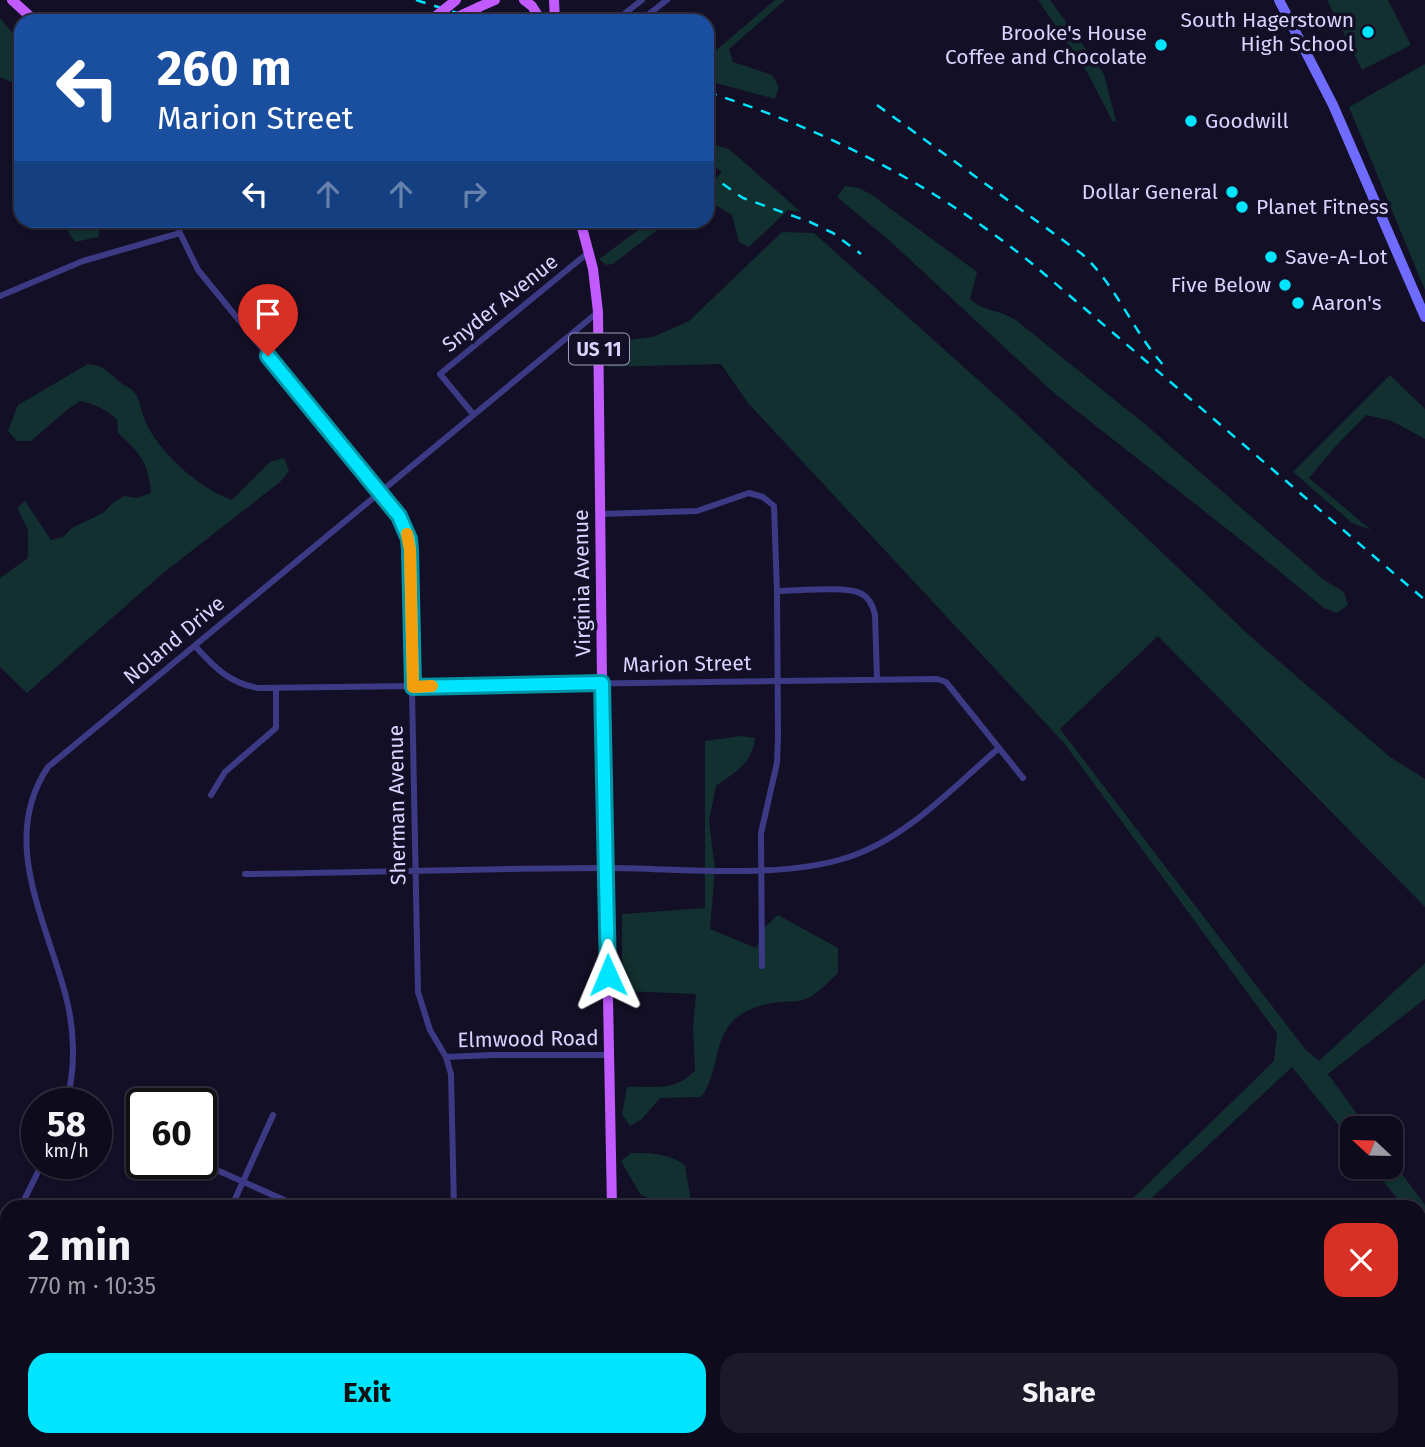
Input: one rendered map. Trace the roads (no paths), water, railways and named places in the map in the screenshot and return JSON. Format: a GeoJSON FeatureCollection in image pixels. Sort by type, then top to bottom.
{"type":"FeatureCollection","features":[{"type":"Feature","properties":{"kind":"main road"},"geometry":{"type":"LineString","coordinates":[[12,0],[27,14]]}},
{"type":"Feature","properties":{"kind":"main road"},"geometry":{"type":"LineString","coordinates":[[439,14],[456,0]]}},
{"type":"Feature","properties":{"kind":"main road"},"geometry":{"type":"LineString","coordinates":[[461,14],[477,4],[495,0]]}},
{"type":"Feature","properties":{"kind":"main road"},"geometry":{"type":"LineString","coordinates":[[524,0],[537,14]]}},
{"type":"Feature","properties":{"kind":"main road"},"geometry":{"type":"LineString","coordinates":[[1279,0],[1333,105],[1425,317]]}},
{"type":"Feature","properties":{"kind":"main road","name":"Virginia Avenue"},"geometry":{"type":"LineString","coordinates":[[576,228],[589,252]]}},
{"type":"Feature","properties":{"kind":"main road","name":"Virginia Avenue"},"geometry":{"type":"LineString","coordinates":[[582,228],[595,277],[598,312],[612,1200]]}},
{"type":"Feature","properties":{"kind":"street"},"geometry":{"type":"LineString","coordinates":[[624,14],[642,0]]}},
{"type":"Feature","properties":{"kind":"street"},"geometry":{"type":"LineString","coordinates":[[648,14],[664,1]]}},
{"type":"Feature","properties":{"kind":"street","name":"Sherman Avenue"},"geometry":{"type":"LineString","coordinates":[[179,228],[193,263],[209,285],[399,516],[409,539],[418,992],[430,1030],[446,1057],[452,1091],[454,1200]]}},
{"type":"Feature","properties":{"kind":"street"},"geometry":{"type":"LineString","coordinates":[[0,296],[83,261],[180,233]]}},
{"type":"Feature","properties":{"kind":"street","name":"Snyder Avenue"},"geometry":{"type":"LineString","coordinates":[[473,414],[440,374],[589,252]]}},
{"type":"Feature","properties":{"kind":"street","name":"Noland Drive"},"geometry":{"type":"LineString","coordinates":[[26,793],[48,768],[598,312]]}},
{"type":"Feature","properties":{"kind":"street"},"geometry":{"type":"LineString","coordinates":[[600,514],[685,513],[710,508],[749,494],[763,497],[774,506],[777,763],[761,833],[762,966]]}},
{"type":"Feature","properties":{"kind":"street"},"geometry":{"type":"LineString","coordinates":[[777,592],[847,591],[867,597],[875,615],[877,679]]}},
{"type":"Feature","properties":{"kind":"street","name":"Marion Street"},"geometry":{"type":"LineString","coordinates":[[195,646],[233,681],[246,686],[276,688],[942,680],[1023,778]]}},
{"type":"Feature","properties":{"kind":"street"},"geometry":{"type":"LineString","coordinates":[[211,795],[225,772],[276,728],[276,688]]}},
{"type":"Feature","properties":{"kind":"street"},"geometry":{"type":"LineString","coordinates":[[245,874],[606,868],[761,869],[825,864],[870,849],[906,827],[999,748]]}},
{"type":"Feature","properties":{"kind":"street"},"geometry":{"type":"LineString","coordinates":[[24,884],[59,975],[71,1022],[72,1078],[70,1088]]}},
{"type":"Feature","properties":{"kind":"street","name":"Elmwood Road"},"geometry":{"type":"LineString","coordinates":[[446,1057],[609,1055]]}},
{"type":"Feature","properties":{"kind":"street"},"geometry":{"type":"LineString","coordinates":[[235,1200],[273,1115]]}},
{"type":"Feature","properties":{"kind":"street"},"geometry":{"type":"LineString","coordinates":[[217,1170],[285,1200]]}},
{"type":"Feature","properties":{"kind":"street"},"geometry":{"type":"LineString","coordinates":[[24,1200],[34,1179]]}},
{"type":"Feature","properties":{"kind":"railway"},"geometry":{"type":"LineString","coordinates":[[416,0],[460,14]]}},
{"type":"Feature","properties":{"kind":"railway"},"geometry":{"type":"LineString","coordinates":[[714,94],[795,124],[879,163],[959,210],[998,237],[1425,600]]}},
{"type":"Feature","properties":{"kind":"railway"},"geometry":{"type":"LineString","coordinates":[[877,105],[1082,254],[1106,281],[1144,340],[1166,368]]}},
{"type":"Feature","properties":{"kind":"railway"},"geometry":{"type":"LineString","coordinates":[[714,178],[743,198],[833,233],[861,254]]}},
{"type":"Feature","properties":{"kind":"place","name":"South Hagerstown High School"},"geometry":{"type":"Point","coordinates":[1368,32]}},
{"type":"Feature","properties":{"kind":"place","name":"Brooke's House Coffee and Chocolate"},"geometry":{"type":"Point","coordinates":[1161,45]}},
{"type":"Feature","properties":{"kind":"place","name":"Goodwill"},"geometry":{"type":"Point","coordinates":[1191,121]}},
{"type":"Feature","properties":{"kind":"place","name":"Dollar General"},"geometry":{"type":"Point","coordinates":[1232,192]}},
{"type":"Feature","properties":{"kind":"place","name":"Planet Fitness"},"geometry":{"type":"Point","coordinates":[1242,207]}},
{"type":"Feature","properties":{"kind":"place","name":"Save-A-Lot"},"geometry":{"type":"Point","coordinates":[1271,257]}},
{"type":"Feature","properties":{"kind":"place","name":"Five Below"},"geometry":{"type":"Point","coordinates":[1285,285]}},
{"type":"Feature","properties":{"kind":"place","name":"Aaron's"},"geometry":{"type":"Point","coordinates":[1298,303]}}]}
